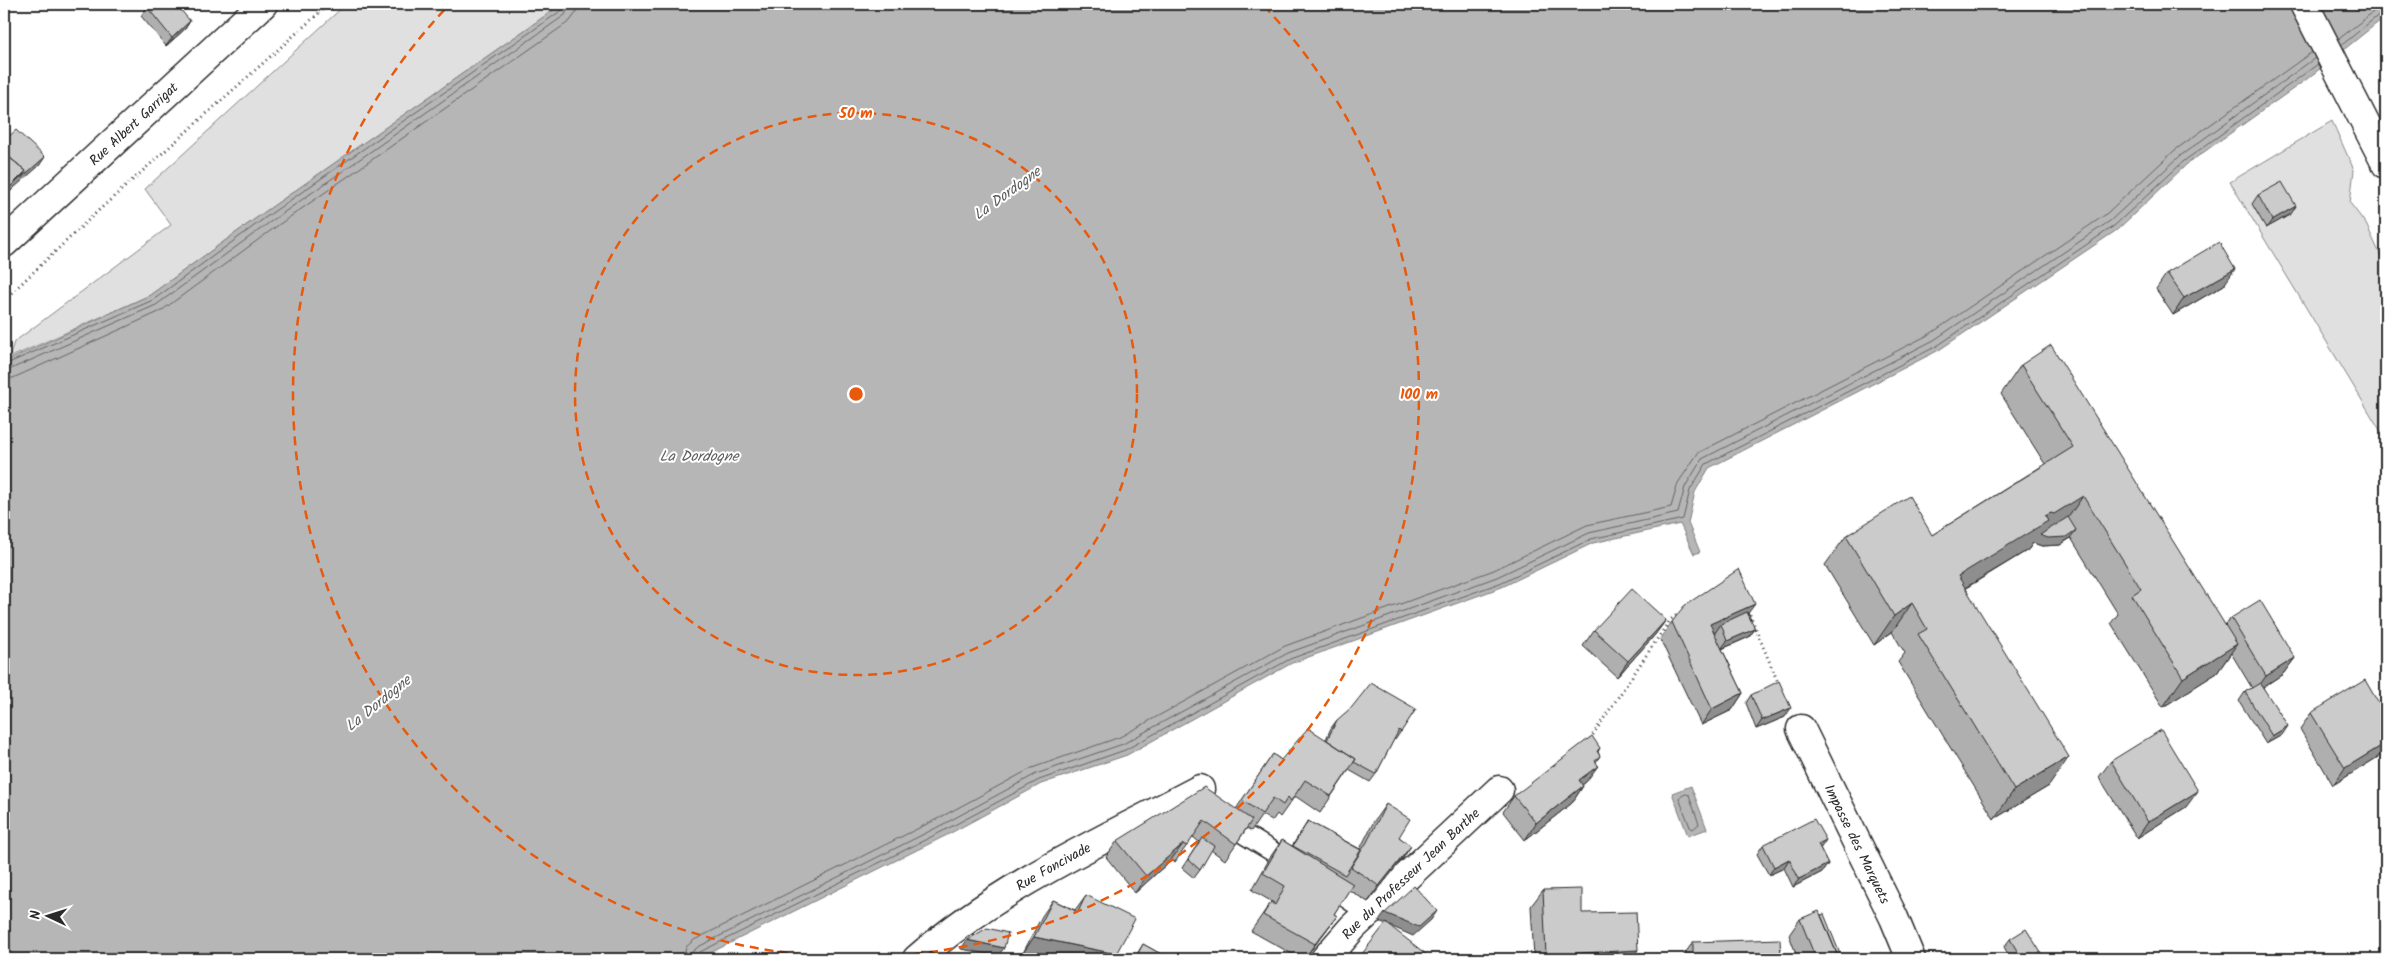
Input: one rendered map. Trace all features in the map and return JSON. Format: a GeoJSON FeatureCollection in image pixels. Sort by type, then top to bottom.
{"type":"FeatureCollection","features":[{"type":"Feature","properties":{"kind":"street","name":"Rue Albert Garrigat"},"geometry":{"type":"LineString","coordinates":[[4,243],[263,4]]}},
{"type":"Feature","properties":{"kind":"street"},"geometry":{"type":"LineString","coordinates":[[2304,4],[2386,164]]}},
{"type":"Feature","properties":{"kind":"street","name":"Impasse des Marquets"},"geometry":{"type":"LineString","coordinates":[[1801,729],[1894,918],[1911,959]]}},
{"type":"Feature","properties":{"kind":"street","name":"Rue Foncivade"},"geometry":{"type":"LineString","coordinates":[[917,959],[986,906],[1041,872],[1200,789]]}},
{"type":"Feature","properties":{"kind":"street","name":"Rue du Professeur Jean Barthe"},"geometry":{"type":"LineString","coordinates":[[1326,959],[1353,927],[1500,790]]}},
{"type":"Feature","properties":{"kind":"lane"},"geometry":{"type":"LineString","coordinates":[[1200,789],[1217,818],[1276,853],[1369,913]]}},
{"type":"Feature","properties":{"kind":"path"},"geometry":{"type":"LineString","coordinates":[[4,300],[98,211],[328,4]]}},
{"type":"Feature","properties":{"kind":"path"},"geometry":{"type":"LineString","coordinates":[[1585,746],[1670,620],[1686,609]]}},
{"type":"Feature","properties":{"kind":"path"},"geometry":{"type":"LineString","coordinates":[[1747,609],[1779,684],[1801,729]]}},
{"type":"Feature","properties":{"kind":"shaded area"},"geometry":{"type":"Polygon","coordinates":[[[346,4],[562,4],[266,211],[150,295],[9,358],[14,342],[171,225],[145,189],[346,4]]]}},
{"type":"Feature","properties":{"kind":"shaded area"},"geometry":{"type":"Polygon","coordinates":[[[2332,121],[2354,170],[2350,203],[2366,224],[2386,267],[2386,440],[2230,182],[2332,121]]]}},
{"type":"Feature","properties":{"kind":"water","name":"La Dordogne"},"geometry":{"type":"Polygon","coordinates":[[[562,4],[2386,4],[2386,16],[2307,79],[2187,164],[2117,230],[1939,350],[1709,468],[1695,492],[1688,523],[1700,552],[1694,554],[1680,524],[1593,543],[1502,587],[1292,663],[1127,755],[1041,784],[947,835],[698,959],[4,959],[4,362],[150,295],[266,211],[562,4]]]}},
{"type":"Feature","properties":{"kind":"water"},"geometry":{"type":"Polygon","coordinates":[[[1691,786],[1707,829],[1688,836],[1672,793],[1691,786]]]}},
{"type":"Feature","properties":{"kind":"building"},"geometry":{"type":"Polygon","coordinates":[[[151,4],[176,4],[190,21],[172,38],[147,7],[151,4]]]}},
{"type":"Feature","properties":{"kind":"building"},"geometry":{"type":"Polygon","coordinates":[[[16,130],[45,157],[21,178],[26,171],[4,153],[4,141],[16,130]]]}},
{"type":"Feature","properties":{"kind":"building"},"geometry":{"type":"Polygon","coordinates":[[[4,153],[26,171],[5,192],[4,191],[4,153]]]}},
{"type":"Feature","properties":{"kind":"building"},"geometry":{"type":"Polygon","coordinates":[[[2282,182],[2296,206],[2272,220],[2258,195],[2282,182]]]}},
{"type":"Feature","properties":{"kind":"building"},"geometry":{"type":"Polygon","coordinates":[[[2219,242],[2235,269],[2184,298],[2167,273],[2219,242]]]}},
{"type":"Feature","properties":{"kind":"building"},"geometry":{"type":"Polygon","coordinates":[[[2051,345],[2237,644],[2183,678],[2132,595],[2141,589],[2083,496],[2054,514],[2051,513],[2045,516],[2048,521],[1958,576],[2069,757],[2014,790],[1918,634],[1927,629],[1912,603],[1894,616],[1846,536],[1909,496],[1932,535],[2073,447],[2021,365],[2051,345]]]}},
{"type":"Feature","properties":{"kind":"building"},"geometry":{"type":"Polygon","coordinates":[[[2068,517],[2076,530],[2066,537],[2048,538],[2040,535],[2068,517]]]}},
{"type":"Feature","properties":{"kind":"building"},"geometry":{"type":"Polygon","coordinates":[[[1739,569],[1755,604],[1710,624],[1743,693],[1712,709],[1672,622],[1684,606],[1739,569]]]}},
{"type":"Feature","properties":{"kind":"building"},"geometry":{"type":"Polygon","coordinates":[[[1632,589],[1666,620],[1628,661],[1594,630],[1632,589]]]}},
{"type":"Feature","properties":{"kind":"building"},"geometry":{"type":"Polygon","coordinates":[[[2260,600],[2295,658],[2266,676],[2231,618],[2260,600]]]}},
{"type":"Feature","properties":{"kind":"building"},"geometry":{"type":"Polygon","coordinates":[[[1747,612],[1755,629],[1727,641],[1721,624],[1747,612]]]}},
{"type":"Feature","properties":{"kind":"building"},"geometry":{"type":"Polygon","coordinates":[[[2365,680],[2386,716],[2386,743],[2345,768],[2311,713],[2365,680]]]}},
{"type":"Feature","properties":{"kind":"building"},"geometry":{"type":"Polygon","coordinates":[[[1779,681],[1791,708],[1762,720],[1751,695],[1779,681]]]}},
{"type":"Feature","properties":{"kind":"building"},"geometry":{"type":"Polygon","coordinates":[[[1371,683],[1416,709],[1401,732],[1399,730],[1376,774],[1354,762],[1356,759],[1327,740],[1337,720],[1352,707],[1371,683]]]}},
{"type":"Feature","properties":{"kind":"building"},"geometry":{"type":"Polygon","coordinates":[[[2260,683],[2288,726],[2272,736],[2245,692],[2260,683]]]}},
{"type":"Feature","properties":{"kind":"building"},"geometry":{"type":"Polygon","coordinates":[[[1308,728],[1356,759],[1331,796],[1305,780],[1291,801],[1288,797],[1283,805],[1273,798],[1262,814],[1242,800],[1273,754],[1281,760],[1308,728]]]}},
{"type":"Feature","properties":{"kind":"building"},"geometry":{"type":"Polygon","coordinates":[[[2161,730],[2198,791],[2148,822],[2111,761],[2161,730]]]}},
{"type":"Feature","properties":{"kind":"building"},"geometry":{"type":"Polygon","coordinates":[[[1592,736],[1600,748],[1597,751],[1600,756],[1595,760],[1598,766],[1579,780],[1583,786],[1536,823],[1514,796],[1592,736]]]}},
{"type":"Feature","properties":{"kind":"building"},"geometry":{"type":"Polygon","coordinates":[[[1204,787],[1252,820],[1236,844],[1204,821],[1187,846],[1183,844],[1146,876],[1117,841],[1204,787]]]}},
{"type":"Feature","properties":{"kind":"building"},"geometry":{"type":"Polygon","coordinates":[[[1386,804],[1410,819],[1399,837],[1411,846],[1379,886],[1351,867],[1367,842],[1386,804]]]}},
{"type":"Feature","properties":{"kind":"building"},"geometry":{"type":"Polygon","coordinates":[[[1814,819],[1826,840],[1818,844],[1828,864],[1799,879],[1789,859],[1774,867],[1763,845],[1814,819]]]}},
{"type":"Feature","properties":{"kind":"building"},"geometry":{"type":"Polygon","coordinates":[[[1308,821],[1361,850],[1345,875],[1293,846],[1308,821]]]}},
{"type":"Feature","properties":{"kind":"building"},"geometry":{"type":"Polygon","coordinates":[[[1202,838],[1214,846],[1200,870],[1188,859],[1202,838]]]}},
{"type":"Feature","properties":{"kind":"building"},"geometry":{"type":"Polygon","coordinates":[[[1282,840],[1353,884],[1334,914],[1337,916],[1315,944],[1263,915],[1271,902],[1275,905],[1285,886],[1263,873],[1282,840]]]}},
{"type":"Feature","properties":{"kind":"building"},"geometry":{"type":"Polygon","coordinates":[[[1414,886],[1437,911],[1419,927],[1385,913],[1414,886]]]}},
{"type":"Feature","properties":{"kind":"building"},"geometry":{"type":"Polygon","coordinates":[[[1582,889],[1582,913],[1636,912],[1638,950],[1546,955],[1543,890],[1582,889]]]}},
{"type":"Feature","properties":{"kind":"building"},"geometry":{"type":"Polygon","coordinates":[[[1086,895],[1135,919],[1116,954],[1034,937],[1053,900],[1078,912],[1086,895]]]}},
{"type":"Feature","properties":{"kind":"building"},"geometry":{"type":"Polygon","coordinates":[[[1819,911],[1839,959],[1816,959],[1800,919],[1819,911]]]}},
{"type":"Feature","properties":{"kind":"building"},"geometry":{"type":"Polygon","coordinates":[[[1824,914],[1842,959],[1839,959],[1821,915],[1824,914]]]}},
{"type":"Feature","properties":{"kind":"building"},"geometry":{"type":"Polygon","coordinates":[[[1386,923],[1431,958],[1358,959],[1386,923]]]}},
{"type":"Feature","properties":{"kind":"building"},"geometry":{"type":"Polygon","coordinates":[[[987,928],[1008,933],[1004,948],[967,940],[987,928]]]}},
{"type":"Feature","properties":{"kind":"building"},"geometry":{"type":"Polygon","coordinates":[[[2026,929],[2045,959],[2022,959],[2010,939],[2026,929]]]}},
{"type":"Feature","properties":{"kind":"building"},"geometry":{"type":"Polygon","coordinates":[[[1780,939],[1781,959],[1693,959],[1693,942],[1780,939]]]}},
{"type":"Feature","properties":{"kind":"building"},"geometry":{"type":"Polygon","coordinates":[[[1143,944],[1170,959],[1135,959],[1143,944]]]}},
{"type":"Feature","properties":{"kind":"building"},"geometry":{"type":"Polygon","coordinates":[[[1199,954],[1209,959],[1196,959],[1199,954]]]}},
{"type":"Feature","properties":{"kind":"building"},"geometry":{"type":"Polygon","coordinates":[[[1880,954],[1881,959],[1861,959],[1880,954]]]}}]}
